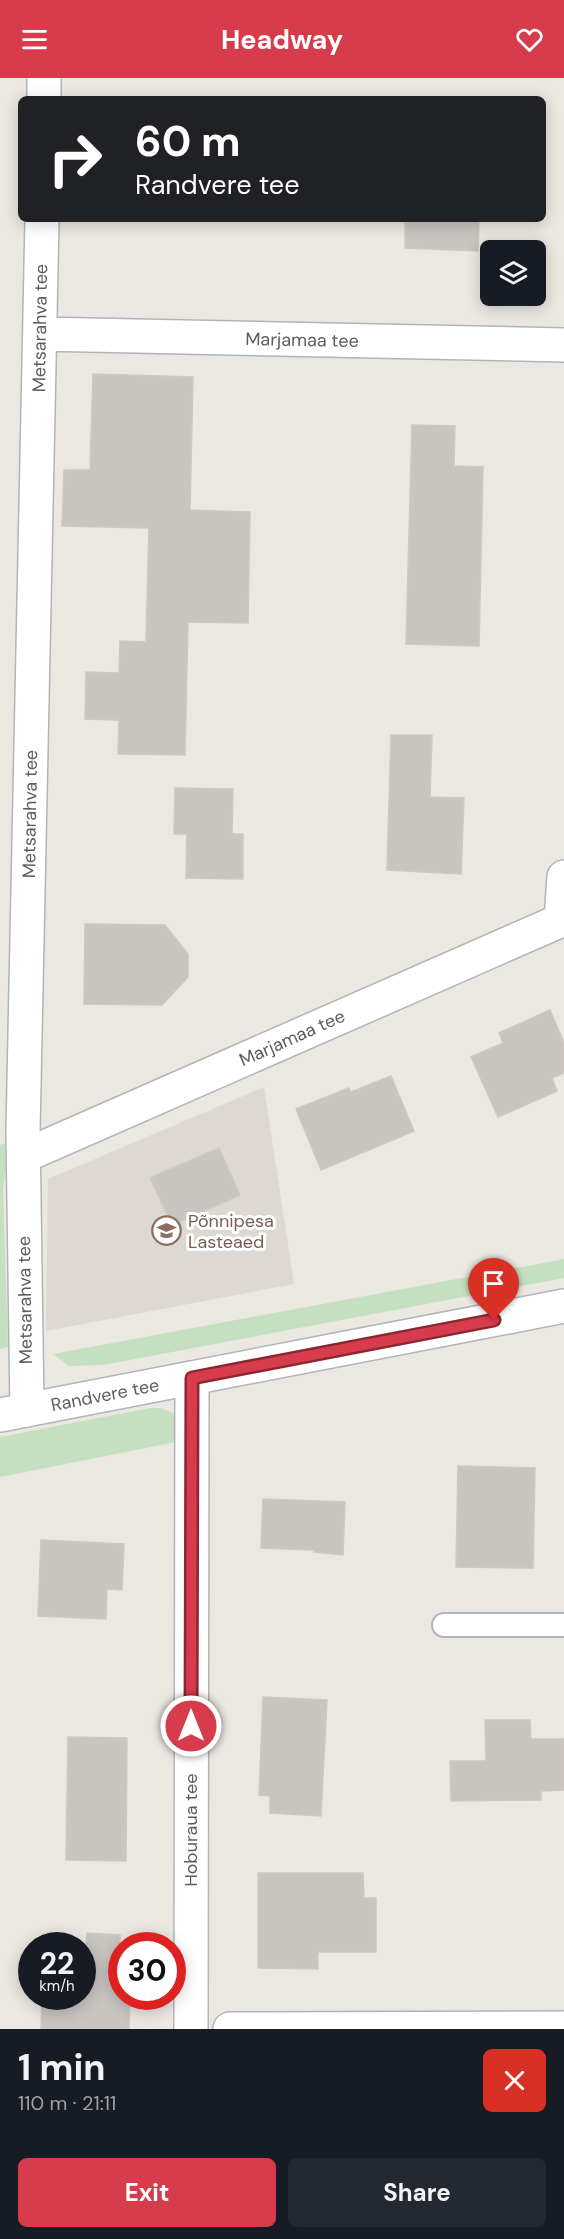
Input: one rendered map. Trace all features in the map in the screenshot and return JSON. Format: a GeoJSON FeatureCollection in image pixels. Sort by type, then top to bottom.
{"type":"FeatureCollection","features":[{"type":"Feature","properties":{"kind":"street"},"geometry":{"type":"LineString","coordinates":[[44,78],[44,96]]}},
{"type":"Feature","properties":{"kind":"street","name":"Metsarahva tee"},"geometry":{"type":"LineString","coordinates":[[14,1412],[24,1156],[42,222]]}},
{"type":"Feature","properties":{"kind":"street","name":"Marjamaa tee"},"geometry":{"type":"LineString","coordinates":[[40,334],[564,345]]}},
{"type":"Feature","properties":{"kind":"street","name":"Marjamaa tee"},"geometry":{"type":"LineString","coordinates":[[24,1156],[563,920],[564,878]]}},
{"type":"Feature","properties":{"kind":"street","name":"Randvere tee"},"geometry":{"type":"LineString","coordinates":[[14,1412],[564,1306]]}},
{"type":"Feature","properties":{"kind":"street","name":"Hoburaua tee"},"geometry":{"type":"LineString","coordinates":[[191,2029],[192,1378]]}},
{"type":"Feature","properties":{"kind":"street"},"geometry":{"type":"LineString","coordinates":[[230,2029],[564,2028]]}},
{"type":"Feature","properties":{"kind":"lane"},"geometry":{"type":"LineString","coordinates":[[444,1625],[564,1624]]}},
{"type":"Feature","properties":{"kind":"shaded area","name":"Põnnipesa Lasteaed"},"geometry":{"type":"Polygon","coordinates":[[[264,1087],[294,1284],[46,1331],[48,1179],[264,1087]]]}},
{"type":"Feature","properties":{"kind":"green space"},"geometry":{"type":"Polygon","coordinates":[[[9,1142],[3,1190],[8,1347],[0,1349],[0,1145],[9,1142]]]}},
{"type":"Feature","properties":{"kind":"green space"},"geometry":{"type":"Polygon","coordinates":[[[564,1259],[564,1278],[103,1365],[69,1366],[53,1354],[564,1259]]]}},
{"type":"Feature","properties":{"kind":"green space"},"geometry":{"type":"Polygon","coordinates":[[[160,1408],[176,1414],[186,1440],[0,1477],[0,1437],[160,1408]]]}},
{"type":"Feature","properties":{"kind":"building"},"geometry":{"type":"Polygon","coordinates":[[[405,222],[479,222],[478,251],[405,248],[405,222]]]}},
{"type":"Feature","properties":{"kind":"building"},"geometry":{"type":"Polygon","coordinates":[[[93,374],[193,377],[190,510],[250,512],[248,623],[188,622],[185,755],[118,754],[119,720],[85,719],[86,672],[119,673],[120,641],[146,642],[149,528],[62,526],[64,470],[90,470],[93,374]]]}},
{"type":"Feature","properties":{"kind":"building"},"geometry":{"type":"Polygon","coordinates":[[[412,425],[455,426],[454,466],[483,467],[479,646],[406,644],[412,425]]]}},
{"type":"Feature","properties":{"kind":"building"},"geometry":{"type":"Polygon","coordinates":[[[391,735],[432,735],[430,797],[464,798],[461,874],[387,870],[391,735]]]}},
{"type":"Feature","properties":{"kind":"building"},"geometry":{"type":"Polygon","coordinates":[[[175,788],[233,789],[232,834],[243,834],[243,879],[186,878],[187,834],[174,834],[175,788]]]}},
{"type":"Feature","properties":{"kind":"building"},"geometry":{"type":"Polygon","coordinates":[[[85,924],[165,925],[188,954],[188,977],[162,1005],[84,1004],[85,924]]]}},
{"type":"Feature","properties":{"kind":"building"},"geometry":{"type":"Polygon","coordinates":[[[550,1010],[564,1043],[564,1073],[552,1078],[557,1091],[498,1117],[471,1057],[503,1043],[499,1033],[550,1010]]]}},
{"type":"Feature","properties":{"kind":"building"},"geometry":{"type":"Polygon","coordinates":[[[391,1076],[414,1131],[321,1170],[296,1109],[349,1088],[351,1092],[391,1076]]]}},
{"type":"Feature","properties":{"kind":"building"},"geometry":{"type":"Polygon","coordinates":[[[219,1148],[240,1195],[172,1225],[150,1178],[219,1148]]]}},
{"type":"Feature","properties":{"kind":"building"},"geometry":{"type":"Polygon","coordinates":[[[458,1466],[535,1468],[533,1568],[456,1567],[458,1466]]]}},
{"type":"Feature","properties":{"kind":"building"},"geometry":{"type":"Polygon","coordinates":[[[263,1499],[345,1502],[343,1555],[314,1552],[314,1550],[261,1548],[263,1499]]]}},
{"type":"Feature","properties":{"kind":"building"},"geometry":{"type":"Polygon","coordinates":[[[41,1540],[124,1544],[122,1590],[107,1589],[106,1619],[38,1616],[41,1540]]]}},
{"type":"Feature","properties":{"kind":"building"},"geometry":{"type":"Polygon","coordinates":[[[263,1697],[327,1700],[321,1816],[270,1813],[270,1796],[259,1795],[263,1697]]]}},
{"type":"Feature","properties":{"kind":"building"},"geometry":{"type":"Polygon","coordinates":[[[485,1720],[530,1720],[531,1739],[564,1739],[564,1790],[541,1791],[541,1800],[451,1801],[450,1761],[486,1761],[485,1720]]]}},
{"type":"Feature","properties":{"kind":"building"},"geometry":{"type":"Polygon","coordinates":[[[68,1737],[127,1738],[126,1861],[66,1860],[68,1737]]]}},
{"type":"Feature","properties":{"kind":"building"},"geometry":{"type":"Polygon","coordinates":[[[258,1873],[363,1873],[364,1898],[376,1898],[376,1952],[318,1952],[318,1969],[258,1968],[258,1873]]]}},
{"type":"Feature","properties":{"kind":"building"},"geometry":{"type":"Polygon","coordinates":[[[96,1934],[108,1934],[108,2010],[130,2010],[129,2029],[41,2029],[42,2010],[96,2010],[96,1934]]]}},
{"type":"Feature","properties":{"kind":"place","name":"Põnnipesa Lasteaed"},"geometry":{"type":"Point","coordinates":[167,1231]}},
{"type":"Feature","properties":{"kind":"route"},"geometry":{"type":"LineString","coordinates":[[191,1726],[192,1378],[494,1320]]}}]}
